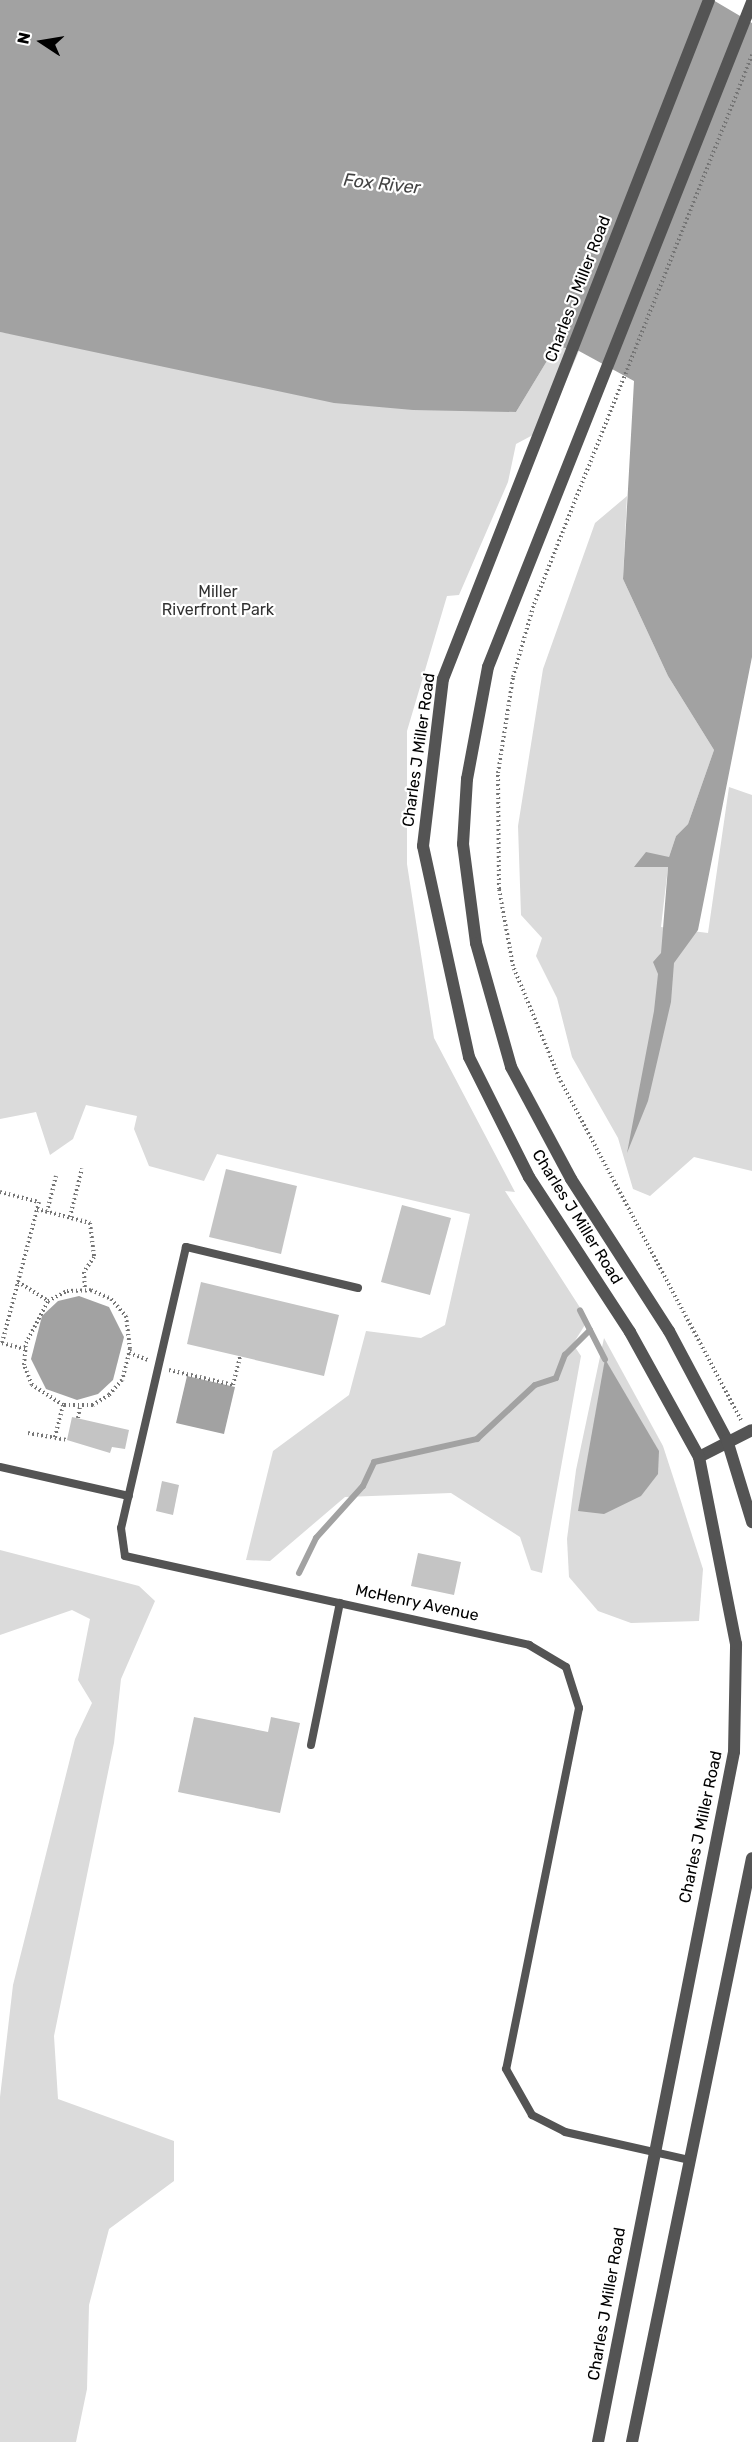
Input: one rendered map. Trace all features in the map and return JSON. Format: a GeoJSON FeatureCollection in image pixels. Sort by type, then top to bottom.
{"type":"FeatureCollection","features":[{"type":"Feature","properties":{"kind":"street","name":"Charles J Miller Road"},"geometry":{"type":"LineString","coordinates":[[598,2442],[651,2152],[734,1752],[736,1644],[699,1457],[630,1332],[529,1177],[469,1057],[423,846],[443,679],[709,0]]}},
{"type":"Feature","properties":{"kind":"street","name":"Charles J Miller Road"},"geometry":{"type":"LineString","coordinates":[[752,2],[488,667],[467,779],[463,844],[476,943],[511,1067],[571,1179],[669,1330],[727,1440],[752,1522]]}},
{"type":"Feature","properties":{"kind":"street"},"geometry":{"type":"LineString","coordinates":[[699,1457],[749,1430]]}},
{"type":"Feature","properties":{"kind":"street"},"geometry":{"type":"LineString","coordinates":[[632,2442],[752,1858]]}},
{"type":"Feature","properties":{"kind":"lane","name":"McHenry Avenue"},"geometry":{"type":"LineString","coordinates":[[358,1288],[186,1247],[121,1528],[125,1556],[528,1645],[566,1667],[579,1708],[506,2069],[532,2115],[566,2132],[689,2160]]}},
{"type":"Feature","properties":{"kind":"lane"},"geometry":{"type":"LineString","coordinates":[[0,1467],[129,1496]]}},
{"type":"Feature","properties":{"kind":"lane"},"geometry":{"type":"LineString","coordinates":[[311,1745],[340,1604]]}},
{"type":"Feature","properties":{"kind":"path"},"geometry":{"type":"LineString","coordinates":[[749,1430],[561,1082],[513,966],[499,889],[498,773],[513,677],[534,604],[752,55]]}},
{"type":"Feature","properties":{"kind":"path"},"geometry":{"type":"LineString","coordinates":[[70,1217],[82,1168]]}},
{"type":"Feature","properties":{"kind":"path"},"geometry":{"type":"LineString","coordinates":[[47,1212],[56,1176]]}},
{"type":"Feature","properties":{"kind":"path"},"geometry":{"type":"LineString","coordinates":[[0,1192],[39,1202],[1,1343],[25,1349]]}},
{"type":"Feature","properties":{"kind":"path"},"geometry":{"type":"LineString","coordinates":[[37,1209],[90,1223],[94,1257],[84,1272],[85,1290]]}},
{"type":"Feature","properties":{"kind":"path"},"geometry":{"type":"LineString","coordinates":[[18,1282],[48,1300]]}},
{"type":"Feature","properties":{"kind":"path"},"geometry":{"type":"LineString","coordinates":[[85,1290],[119,1307],[129,1327],[129,1353],[122,1380],[109,1395],[80,1407],[63,1405],[32,1385],[25,1349],[33,1322],[48,1300],[85,1290]]}},
{"type":"Feature","properties":{"kind":"path"},"geometry":{"type":"LineString","coordinates":[[129,1353],[159,1364]]}},
{"type":"Feature","properties":{"kind":"path"},"geometry":{"type":"LineString","coordinates":[[167,1370],[233,1385],[240,1356]]}},
{"type":"Feature","properties":{"kind":"path"},"geometry":{"type":"LineString","coordinates":[[55,1438],[63,1405]]}},
{"type":"Feature","properties":{"kind":"path"},"geometry":{"type":"LineString","coordinates":[[78,1418],[80,1407]]}},
{"type":"Feature","properties":{"kind":"path"},"geometry":{"type":"LineString","coordinates":[[28,1433],[66,1440]]}},
{"type":"Feature","properties":{"kind":"green space","name":"Miller Riverfront Park"},"geometry":{"type":"Polygon","coordinates":[[[0,332],[516,412],[556,346],[579,351],[546,428],[516,444],[508,482],[459,595],[447,596],[407,731],[407,864],[434,1038],[515,1192],[505,1191],[588,1320],[573,1344],[581,1356],[542,1573],[531,1570],[520,1537],[451,1493],[345,1497],[270,1561],[246,1560],[273,1451],[349,1395],[366,1331],[421,1338],[445,1325],[470,1214],[217,1154],[204,1181],[149,1166],[134,1129],[137,1116],[86,1105],[73,1139],[50,1155],[36,1112],[0,1119],[0,332]]]}},
{"type":"Feature","properties":{"kind":"green space"},"geometry":{"type":"Polygon","coordinates":[[[627,496],[623,579],[668,676],[714,750],[688,824],[676,836],[669,857],[650,863],[668,867],[661,927],[708,933],[729,787],[752,795],[752,1171],[694,1157],[650,1196],[633,1189],[618,1138],[572,1057],[557,998],[536,956],[542,938],[521,915],[518,826],[543,669],[595,523],[627,496]]]}},
{"type":"Feature","properties":{"kind":"green space"},"geometry":{"type":"Polygon","coordinates":[[[604,1338],[663,1446],[703,1569],[699,1621],[631,1623],[598,1611],[569,1577],[567,1539],[576,1470],[604,1338]]]}},
{"type":"Feature","properties":{"kind":"green space"},"geometry":{"type":"Polygon","coordinates":[[[0,1550],[139,1586],[155,1601],[121,1679],[114,1743],[54,2036],[58,2099],[174,2141],[174,2181],[109,2229],[89,2305],[87,2389],[76,2442],[0,2442],[0,2097],[13,1985],[75,1739],[92,1703],[78,1680],[90,1619],[72,1610],[0,1635],[0,1550]]]}},
{"type":"Feature","properties":{"kind":"water","name":"Fox River"},"geometry":{"type":"Polygon","coordinates":[[[0,0],[713,0],[752,23],[752,657],[698,930],[674,963],[671,1002],[648,1101],[627,1153],[654,1011],[658,974],[653,962],[661,953],[668,867],[634,867],[646,852],[669,857],[676,836],[688,824],[714,750],[668,676],[623,579],[634,381],[579,351],[556,346],[516,412],[413,410],[334,403],[0,332],[0,0]]]}},
{"type":"Feature","properties":{"kind":"water"},"geometry":{"type":"Polygon","coordinates":[[[79,1296],[109,1307],[124,1337],[113,1380],[98,1394],[77,1400],[46,1389],[31,1359],[42,1316],[58,1301],[79,1296]]]}},
{"type":"Feature","properties":{"kind":"water"},"geometry":{"type":"Polygon","coordinates":[[[605,1359],[659,1451],[658,1474],[641,1496],[604,1514],[578,1511],[605,1359]]]}},
{"type":"Feature","properties":{"kind":"water"},"geometry":{"type":"Polygon","coordinates":[[[187,1376],[235,1387],[224,1434],[176,1423],[187,1376]]]}},
{"type":"Feature","properties":{"kind":"building"},"geometry":{"type":"Polygon","coordinates":[[[226,1169],[297,1186],[281,1254],[209,1237],[226,1169]]]}},
{"type":"Feature","properties":{"kind":"building"},"geometry":{"type":"Polygon","coordinates":[[[402,1205],[451,1218],[430,1295],[381,1282],[402,1205]]]}},
{"type":"Feature","properties":{"kind":"building"},"geometry":{"type":"Polygon","coordinates":[[[201,1282],[339,1315],[324,1376],[187,1344],[201,1282]]]}},
{"type":"Feature","properties":{"kind":"building"},"geometry":{"type":"Polygon","coordinates":[[[72,1417],[129,1430],[125,1449],[112,1447],[110,1453],[67,1440],[72,1417]]]}},
{"type":"Feature","properties":{"kind":"building"},"geometry":{"type":"Polygon","coordinates":[[[162,1481],[179,1485],[173,1515],[156,1511],[162,1481]]]}},
{"type":"Feature","properties":{"kind":"building"},"geometry":{"type":"Polygon","coordinates":[[[418,1553],[461,1562],[454,1595],[411,1586],[418,1553]]]}},
{"type":"Feature","properties":{"kind":"building"},"geometry":{"type":"Polygon","coordinates":[[[194,1717],[268,1732],[271,1717],[300,1723],[280,1813],[178,1792],[194,1717]]]}},
{"type":"Feature","properties":{"kind":"waterway"},"geometry":{"type":"LineString","coordinates":[[299,1573],[316,1538],[363,1486],[374,1462],[477,1439],[535,1385],[556,1378],[565,1355],[590,1330],[580,1310]]}},
{"type":"Feature","properties":{"kind":"waterway"},"geometry":{"type":"LineString","coordinates":[[590,1330],[605,1359]]}}]}
